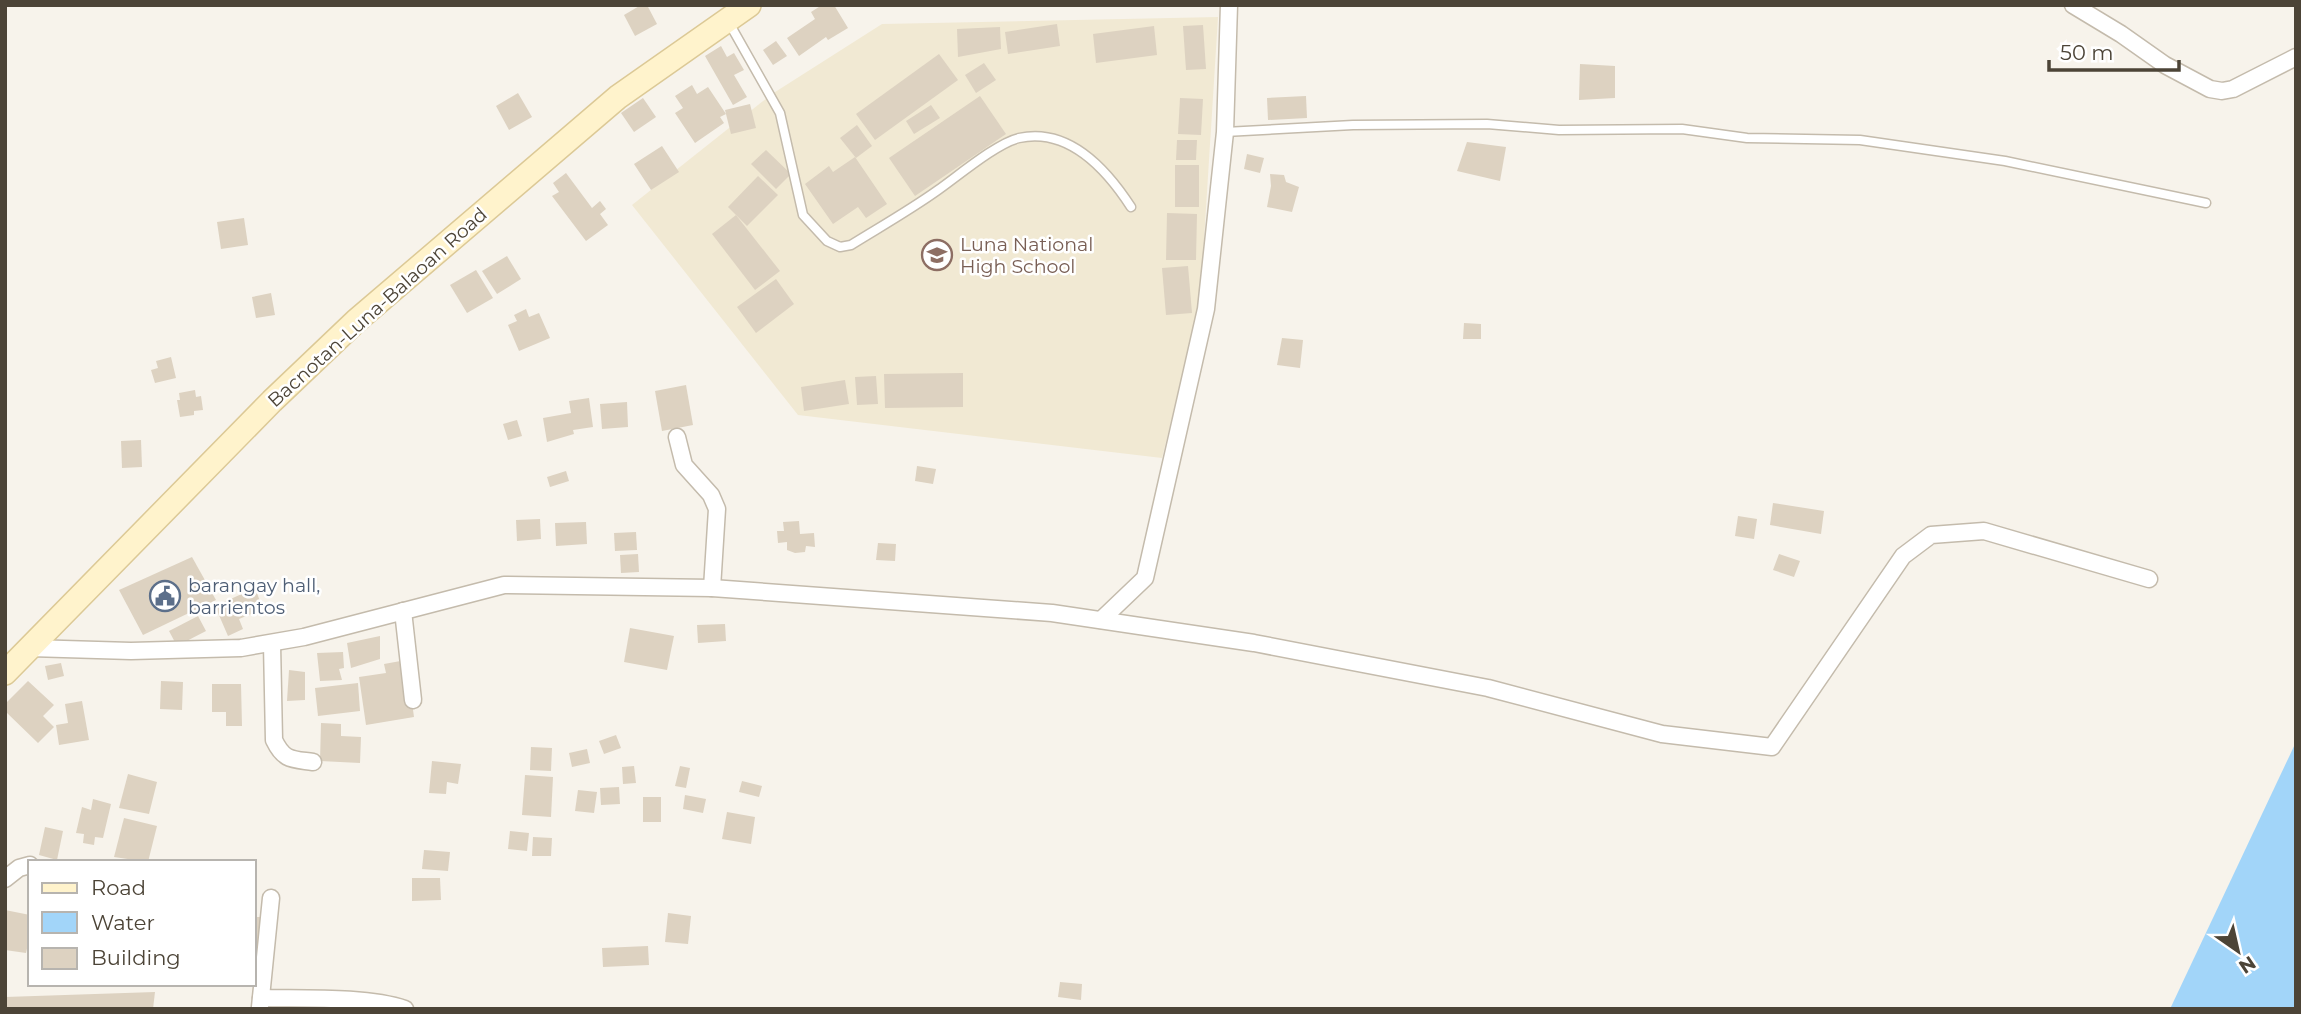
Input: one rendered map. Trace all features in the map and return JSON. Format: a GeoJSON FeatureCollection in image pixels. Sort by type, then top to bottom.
{"type":"FeatureCollection","features":[{"type":"Feature","properties":{"kind":"main road","name":"Bacnotan-Luna-Balaoan Road"},"geometry":{"type":"LineString","coordinates":[[5,673],[272,401],[356,321],[618,97],[749,5]]}},
{"type":"Feature","properties":{"kind":"street"},"geometry":{"type":"LineString","coordinates":[[1101,620],[1144,578],[1206,309],[1225,132],[1229,5]]}},
{"type":"Feature","properties":{"kind":"street"},"geometry":{"type":"LineString","coordinates":[[2073,5],[2165,65],[2210,89],[2233,89],[2296,57]]}},
{"type":"Feature","properties":{"kind":"street"},"geometry":{"type":"LineString","coordinates":[[677,437],[684,465],[711,495],[717,509],[712,588]]}},
{"type":"Feature","properties":{"kind":"street"},"geometry":{"type":"LineString","coordinates":[[30,648],[131,650],[241,648],[272,644],[504,585],[712,588],[1052,613],[1101,620],[1254,643],[1488,688],[1662,734],[1772,747],[1903,556],[1931,535],[1984,531],[2149,579]]}},
{"type":"Feature","properties":{"kind":"street"},"geometry":{"type":"LineString","coordinates":[[403,611],[413,700]]}},
{"type":"Feature","properties":{"kind":"street"},"geometry":{"type":"LineString","coordinates":[[272,644],[274,740],[286,758],[313,762]]}},
{"type":"Feature","properties":{"kind":"street"},"geometry":{"type":"LineString","coordinates":[[5,879],[19,868],[28,866]]}},
{"type":"Feature","properties":{"kind":"street"},"geometry":{"type":"LineString","coordinates":[[271,898],[261,1003],[338,1000],[394,1005],[405,1009]]}},
{"type":"Feature","properties":{"kind":"lane"},"geometry":{"type":"LineString","coordinates":[[727,19],[779,113],[803,215],[827,241],[841,247],[851,245],[1017,138],[1034,137],[1056,141],[1084,153],[1114,181],[1131,207]]}},
{"type":"Feature","properties":{"kind":"lane"},"geometry":{"type":"LineString","coordinates":[[1225,132],[1353,125],[1487,124],[1559,130],[1682,129],[1747,138],[1860,140],[2005,160],[2206,203]]}},
{"type":"Feature","properties":{"kind":"shaded area","name":"Luna National High School"},"geometry":{"type":"Polygon","coordinates":[[[1218,17],[1200,304],[1162,458],[798,415],[632,205],[772,94],[882,24],[1218,17]]]}},
{"type":"Feature","properties":{"kind":"water"},"geometry":{"type":"Polygon","coordinates":[[[2296,742],[2296,1009],[2170,1009],[2296,742]]]}},
{"type":"Feature","properties":{"kind":"building"},"geometry":{"type":"Polygon","coordinates":[[[641,5],[647,5],[657,24],[635,36],[624,15],[641,5]]]}},
{"type":"Feature","properties":{"kind":"building"},"geometry":{"type":"Polygon","coordinates":[[[822,5],[834,5],[848,28],[828,40],[826,37],[799,56],[787,38],[815,19],[811,12],[822,5]]]}},
{"type":"Feature","properties":{"kind":"building"},"geometry":{"type":"Polygon","coordinates":[[[1057,24],[1060,46],[1008,54],[1005,32],[1057,24]]]}},
{"type":"Feature","properties":{"kind":"building"},"geometry":{"type":"Polygon","coordinates":[[[1203,25],[1206,69],[1186,70],[1183,26],[1203,25]]]}},
{"type":"Feature","properties":{"kind":"building"},"geometry":{"type":"Polygon","coordinates":[[[1154,26],[1157,55],[1096,63],[1093,34],[1154,26]]]}},
{"type":"Feature","properties":{"kind":"building"},"geometry":{"type":"Polygon","coordinates":[[[1000,27],[1001,49],[958,57],[957,29],[1000,27]]]}},
{"type":"Feature","properties":{"kind":"building"},"geometry":{"type":"Polygon","coordinates":[[[776,41],[787,56],[773,65],[763,50],[776,41]]]}},
{"type":"Feature","properties":{"kind":"building"},"geometry":{"type":"Polygon","coordinates":[[[721,46],[727,57],[734,53],[744,70],[734,75],[747,97],[733,105],[705,56],[721,46]]]}},
{"type":"Feature","properties":{"kind":"building"},"geometry":{"type":"Polygon","coordinates":[[[939,54],[958,80],[875,140],[856,114],[939,54]]]}},
{"type":"Feature","properties":{"kind":"building"},"geometry":{"type":"Polygon","coordinates":[[[984,63],[996,80],[976,93],[965,75],[984,63]]]}},
{"type":"Feature","properties":{"kind":"building"},"geometry":{"type":"Polygon","coordinates":[[[1580,64],[1615,66],[1615,98],[1579,100],[1580,64]]]}},
{"type":"Feature","properties":{"kind":"building"},"geometry":{"type":"Polygon","coordinates":[[[692,85],[697,94],[708,87],[726,114],[720,117],[724,123],[695,143],[675,113],[683,108],[675,96],[692,85]]]}},
{"type":"Feature","properties":{"kind":"building"},"geometry":{"type":"Polygon","coordinates":[[[518,93],[532,117],[509,130],[496,106],[518,93]]]}},
{"type":"Feature","properties":{"kind":"building"},"geometry":{"type":"Polygon","coordinates":[[[980,96],[1006,134],[915,196],[889,158],[980,96]]]}},
{"type":"Feature","properties":{"kind":"building"},"geometry":{"type":"Polygon","coordinates":[[[1306,96],[1307,118],[1268,120],[1267,98],[1306,96]]]}},
{"type":"Feature","properties":{"kind":"building"},"geometry":{"type":"Polygon","coordinates":[[[643,98],[656,117],[634,132],[621,113],[643,98]]]}},
{"type":"Feature","properties":{"kind":"building"},"geometry":{"type":"Polygon","coordinates":[[[1180,98],[1203,99],[1201,135],[1178,134],[1180,98]]]}},
{"type":"Feature","properties":{"kind":"building"},"geometry":{"type":"Polygon","coordinates":[[[750,104],[756,128],[731,134],[725,110],[750,104]]]}},
{"type":"Feature","properties":{"kind":"building"},"geometry":{"type":"Polygon","coordinates":[[[931,105],[940,118],[914,134],[906,121],[931,105]]]}},
{"type":"Feature","properties":{"kind":"building"},"geometry":{"type":"Polygon","coordinates":[[[857,125],[872,146],[856,158],[840,138],[857,125]]]}},
{"type":"Feature","properties":{"kind":"building"},"geometry":{"type":"Polygon","coordinates":[[[1177,140],[1197,140],[1196,160],[1176,160],[1177,140]]]}},
{"type":"Feature","properties":{"kind":"building"},"geometry":{"type":"Polygon","coordinates":[[[1467,142],[1506,147],[1500,181],[1457,171],[1467,142]]]}},
{"type":"Feature","properties":{"kind":"building"},"geometry":{"type":"Polygon","coordinates":[[[662,146],[679,172],[651,190],[634,164],[662,146]]]}},
{"type":"Feature","properties":{"kind":"building"},"geometry":{"type":"Polygon","coordinates":[[[766,150],[791,174],[776,189],[751,164],[766,150]]]}},
{"type":"Feature","properties":{"kind":"building"},"geometry":{"type":"Polygon","coordinates":[[[1247,154],[1264,158],[1260,173],[1244,169],[1247,154]]]}},
{"type":"Feature","properties":{"kind":"building"},"geometry":{"type":"Polygon","coordinates":[[[855,157],[887,204],[866,218],[858,207],[833,224],[805,184],[829,166],[833,172],[855,157]]]}},
{"type":"Feature","properties":{"kind":"building"},"geometry":{"type":"Polygon","coordinates":[[[1175,165],[1199,165],[1199,207],[1175,207],[1175,165]]]}},
{"type":"Feature","properties":{"kind":"building"},"geometry":{"type":"Polygon","coordinates":[[[566,173],[592,208],[600,201],[606,209],[600,214],[608,225],[586,241],[552,196],[559,192],[553,183],[566,173]]]}},
{"type":"Feature","properties":{"kind":"building"},"geometry":{"type":"Polygon","coordinates":[[[1270,174],[1284,175],[1286,182],[1299,187],[1292,212],[1267,207],[1270,174]]]}},
{"type":"Feature","properties":{"kind":"building"},"geometry":{"type":"Polygon","coordinates":[[[758,176],[778,195],[747,226],[728,207],[758,176]]]}},
{"type":"Feature","properties":{"kind":"building"},"geometry":{"type":"Polygon","coordinates":[[[1167,213],[1197,214],[1196,260],[1166,260],[1167,213]]]}},
{"type":"Feature","properties":{"kind":"building"},"geometry":{"type":"Polygon","coordinates":[[[736,215],[780,271],[755,290],[712,234],[736,215]]]}},
{"type":"Feature","properties":{"kind":"building"},"geometry":{"type":"Polygon","coordinates":[[[244,218],[248,245],[221,249],[217,222],[244,218]]]}},
{"type":"Feature","properties":{"kind":"building"},"geometry":{"type":"Polygon","coordinates":[[[507,256],[521,279],[497,294],[482,271],[507,256]]]}},
{"type":"Feature","properties":{"kind":"building"},"geometry":{"type":"Polygon","coordinates":[[[1188,266],[1192,313],[1166,315],[1162,268],[1188,266]]]}},
{"type":"Feature","properties":{"kind":"building"},"geometry":{"type":"Polygon","coordinates":[[[476,270],[493,298],[467,313],[450,285],[476,270]]]}},
{"type":"Feature","properties":{"kind":"building"},"geometry":{"type":"Polygon","coordinates":[[[776,279],[794,304],[756,333],[737,307],[776,279]]]}},
{"type":"Feature","properties":{"kind":"building"},"geometry":{"type":"Polygon","coordinates":[[[271,293],[275,315],[256,318],[252,297],[271,293]]]}},
{"type":"Feature","properties":{"kind":"building"},"geometry":{"type":"Polygon","coordinates":[[[526,309],[529,317],[539,313],[550,338],[519,351],[508,325],[517,321],[514,315],[526,309]]]}},
{"type":"Feature","properties":{"kind":"building"},"geometry":{"type":"Polygon","coordinates":[[[1464,323],[1481,324],[1481,339],[1463,339],[1464,323]]]}},
{"type":"Feature","properties":{"kind":"building"},"geometry":{"type":"Polygon","coordinates":[[[1282,338],[1303,340],[1300,368],[1277,365],[1282,338]]]}},
{"type":"Feature","properties":{"kind":"building"},"geometry":{"type":"Polygon","coordinates":[[[171,357],[176,378],[155,383],[151,370],[158,368],[156,361],[171,357]]]}},
{"type":"Feature","properties":{"kind":"building"},"geometry":{"type":"Polygon","coordinates":[[[963,373],[963,407],[885,408],[884,374],[963,373]]]}},
{"type":"Feature","properties":{"kind":"building"},"geometry":{"type":"Polygon","coordinates":[[[876,376],[878,404],[857,405],[855,377],[876,376]]]}},
{"type":"Feature","properties":{"kind":"building"},"geometry":{"type":"Polygon","coordinates":[[[845,380],[849,404],[804,411],[801,387],[845,380]]]}},
{"type":"Feature","properties":{"kind":"building"},"geometry":{"type":"Polygon","coordinates":[[[686,385],[693,425],[662,431],[655,391],[686,385]]]}},
{"type":"Feature","properties":{"kind":"building"},"geometry":{"type":"Polygon","coordinates":[[[195,390],[196,397],[201,396],[203,410],[194,411],[194,415],[180,417],[177,400],[180,400],[179,393],[195,390]]]}},
{"type":"Feature","properties":{"kind":"building"},"geometry":{"type":"Polygon","coordinates":[[[589,398],[593,427],[573,430],[574,434],[547,442],[543,418],[571,413],[569,401],[589,398]]]}},
{"type":"Feature","properties":{"kind":"building"},"geometry":{"type":"Polygon","coordinates":[[[627,402],[628,427],[602,429],[600,404],[627,402]]]}},
{"type":"Feature","properties":{"kind":"building"},"geometry":{"type":"Polygon","coordinates":[[[517,420],[522,436],[508,440],[503,424],[517,420]]]}},
{"type":"Feature","properties":{"kind":"building"},"geometry":{"type":"Polygon","coordinates":[[[141,440],[142,467],[122,468],[121,441],[141,440]]]}},
{"type":"Feature","properties":{"kind":"building"},"geometry":{"type":"Polygon","coordinates":[[[917,466],[936,469],[933,484],[915,481],[917,466]]]}},
{"type":"Feature","properties":{"kind":"building"},"geometry":{"type":"Polygon","coordinates":[[[566,471],[569,481],[550,487],[547,477],[566,471]]]}},
{"type":"Feature","properties":{"kind":"building"},"geometry":{"type":"Polygon","coordinates":[[[1773,503],[1824,511],[1821,534],[1770,525],[1773,503]]]}},
{"type":"Feature","properties":{"kind":"building"},"geometry":{"type":"Polygon","coordinates":[[[1738,516],[1757,519],[1754,539],[1735,536],[1738,516]]]}},
{"type":"Feature","properties":{"kind":"building"},"geometry":{"type":"Polygon","coordinates":[[[540,519],[541,539],[517,541],[516,520],[540,519]]]}},
{"type":"Feature","properties":{"kind":"building"},"geometry":{"type":"Polygon","coordinates":[[[799,521],[800,534],[814,533],[815,547],[806,546],[805,552],[795,553],[787,550],[787,542],[778,543],[777,531],[784,531],[783,522],[799,521]]]}},
{"type":"Feature","properties":{"kind":"building"},"geometry":{"type":"Polygon","coordinates":[[[586,522],[587,544],[556,546],[555,523],[586,522]]]}},
{"type":"Feature","properties":{"kind":"building"},"geometry":{"type":"Polygon","coordinates":[[[636,532],[637,550],[615,551],[614,533],[636,532]]]}},
{"type":"Feature","properties":{"kind":"building"},"geometry":{"type":"Polygon","coordinates":[[[878,543],[896,544],[895,561],[876,560],[878,543]]]}},
{"type":"Feature","properties":{"kind":"building"},"geometry":{"type":"Polygon","coordinates":[[[638,554],[639,572],[621,573],[620,555],[638,554]]]}},
{"type":"Feature","properties":{"kind":"building"},"geometry":{"type":"Polygon","coordinates":[[[1779,554],[1800,561],[1794,577],[1773,570],[1779,554]]]}},
{"type":"Feature","properties":{"kind":"building"},"geometry":{"type":"Polygon","coordinates":[[[192,557],[216,600],[143,635],[119,590],[192,557]]]}},
{"type":"Feature","properties":{"kind":"building"},"geometry":{"type":"Polygon","coordinates":[[[255,588],[263,609],[239,619],[243,629],[228,636],[215,606],[255,588]]]}},
{"type":"Feature","properties":{"kind":"building"},"geometry":{"type":"Polygon","coordinates":[[[198,616],[206,631],[177,646],[169,631],[198,616]]]}},
{"type":"Feature","properties":{"kind":"building"},"geometry":{"type":"Polygon","coordinates":[[[725,624],[726,641],[698,643],[697,625],[725,624]]]}},
{"type":"Feature","properties":{"kind":"building"},"geometry":{"type":"Polygon","coordinates":[[[630,628],[674,636],[667,670],[624,662],[630,628]]]}},
{"type":"Feature","properties":{"kind":"building"},"geometry":{"type":"Polygon","coordinates":[[[380,636],[380,659],[351,668],[347,643],[380,636]]]}},
{"type":"Feature","properties":{"kind":"building"},"geometry":{"type":"Polygon","coordinates":[[[343,652],[344,668],[339,669],[342,680],[320,681],[317,653],[343,652]]]}},
{"type":"Feature","properties":{"kind":"building"},"geometry":{"type":"Polygon","coordinates":[[[406,660],[414,717],[366,725],[359,677],[386,673],[384,664],[406,660]]]}},
{"type":"Feature","properties":{"kind":"building"},"geometry":{"type":"Polygon","coordinates":[[[61,663],[64,676],[48,680],[45,666],[61,663]]]}},
{"type":"Feature","properties":{"kind":"building"},"geometry":{"type":"Polygon","coordinates":[[[289,670],[305,672],[305,700],[287,701],[289,670]]]}},
{"type":"Feature","properties":{"kind":"building"},"geometry":{"type":"Polygon","coordinates":[[[28,681],[54,705],[43,716],[54,727],[38,743],[5,711],[5,704],[28,681]]]}},
{"type":"Feature","properties":{"kind":"building"},"geometry":{"type":"Polygon","coordinates":[[[161,681],[183,682],[182,710],[160,709],[161,681]]]}},
{"type":"Feature","properties":{"kind":"building"},"geometry":{"type":"Polygon","coordinates":[[[358,683],[360,711],[318,716],[315,688],[358,683]]]}},
{"type":"Feature","properties":{"kind":"building"},"geometry":{"type":"Polygon","coordinates":[[[212,684],[241,684],[242,726],[226,726],[226,712],[212,712],[212,684]]]}},
{"type":"Feature","properties":{"kind":"building"},"geometry":{"type":"Polygon","coordinates":[[[82,701],[89,740],[59,745],[56,725],[68,723],[65,704],[82,701]]]}},
{"type":"Feature","properties":{"kind":"building"},"geometry":{"type":"Polygon","coordinates":[[[321,723],[341,724],[341,736],[361,737],[360,763],[320,761],[321,723]]]}},
{"type":"Feature","properties":{"kind":"building"},"geometry":{"type":"Polygon","coordinates":[[[616,735],[621,748],[604,754],[599,741],[616,735]]]}},
{"type":"Feature","properties":{"kind":"building"},"geometry":{"type":"Polygon","coordinates":[[[531,747],[552,748],[551,771],[530,770],[531,747]]]}},
{"type":"Feature","properties":{"kind":"building"},"geometry":{"type":"Polygon","coordinates":[[[587,749],[590,763],[572,767],[569,753],[587,749]]]}},
{"type":"Feature","properties":{"kind":"building"},"geometry":{"type":"Polygon","coordinates":[[[432,761],[461,764],[458,784],[447,782],[446,794],[429,793],[432,761]]]}},
{"type":"Feature","properties":{"kind":"building"},"geometry":{"type":"Polygon","coordinates":[[[634,766],[636,783],[623,784],[622,767],[634,766]]]}},
{"type":"Feature","properties":{"kind":"building"},"geometry":{"type":"Polygon","coordinates":[[[680,766],[690,768],[686,788],[675,786],[680,766]]]}},
{"type":"Feature","properties":{"kind":"building"},"geometry":{"type":"Polygon","coordinates":[[[128,774],[157,782],[149,814],[119,808],[128,774]]]}},
{"type":"Feature","properties":{"kind":"building"},"geometry":{"type":"Polygon","coordinates":[[[525,775],[553,777],[551,817],[522,815],[525,775]]]}},
{"type":"Feature","properties":{"kind":"building"},"geometry":{"type":"Polygon","coordinates":[[[742,781],[762,786],[759,797],[739,792],[742,781]]]}},
{"type":"Feature","properties":{"kind":"building"},"geometry":{"type":"Polygon","coordinates":[[[619,787],[620,804],[601,805],[600,788],[619,787]]]}},
{"type":"Feature","properties":{"kind":"building"},"geometry":{"type":"Polygon","coordinates":[[[578,790],[597,792],[594,813],[575,811],[578,790]]]}},
{"type":"Feature","properties":{"kind":"building"},"geometry":{"type":"Polygon","coordinates":[[[685,795],[706,799],[703,813],[683,809],[685,795]]]}},
{"type":"Feature","properties":{"kind":"building"},"geometry":{"type":"Polygon","coordinates":[[[643,797],[661,797],[661,822],[643,822],[643,797]]]}},
{"type":"Feature","properties":{"kind":"building"},"geometry":{"type":"Polygon","coordinates":[[[93,799],[111,804],[103,838],[95,837],[94,845],[83,843],[84,834],[76,833],[82,807],[91,810],[93,799]]]}},
{"type":"Feature","properties":{"kind":"building"},"geometry":{"type":"Polygon","coordinates":[[[727,812],[755,817],[751,844],[722,839],[727,812]]]}},
{"type":"Feature","properties":{"kind":"building"},"geometry":{"type":"Polygon","coordinates":[[[124,818],[157,826],[148,860],[114,857],[124,818]]]}},
{"type":"Feature","properties":{"kind":"building"},"geometry":{"type":"Polygon","coordinates":[[[45,827],[63,831],[57,860],[39,855],[45,827]]]}},
{"type":"Feature","properties":{"kind":"building"},"geometry":{"type":"Polygon","coordinates":[[[510,831],[529,833],[527,851],[508,849],[510,831]]]}},
{"type":"Feature","properties":{"kind":"building"},"geometry":{"type":"Polygon","coordinates":[[[533,837],[552,838],[551,856],[532,856],[533,837]]]}},
{"type":"Feature","properties":{"kind":"building"},"geometry":{"type":"Polygon","coordinates":[[[424,850],[450,852],[448,871],[422,869],[424,850]]]}},
{"type":"Feature","properties":{"kind":"building"},"geometry":{"type":"Polygon","coordinates":[[[412,878],[440,878],[441,900],[412,901],[412,878]]]}},
{"type":"Feature","properties":{"kind":"building"},"geometry":{"type":"Polygon","coordinates":[[[5,910],[28,915],[26,953],[5,950],[5,910]]]}},
{"type":"Feature","properties":{"kind":"building"},"geometry":{"type":"Polygon","coordinates":[[[668,913],[691,916],[688,944],[665,942],[668,913]]]}},
{"type":"Feature","properties":{"kind":"building"},"geometry":{"type":"Polygon","coordinates":[[[256,917],[262,917],[262,967],[256,966],[256,917]]]}},
{"type":"Feature","properties":{"kind":"building"},"geometry":{"type":"Polygon","coordinates":[[[648,946],[649,965],[603,967],[602,948],[648,946]]]}},
{"type":"Feature","properties":{"kind":"building"},"geometry":{"type":"Polygon","coordinates":[[[1060,982],[1082,984],[1081,1000],[1058,997],[1060,982]]]}},
{"type":"Feature","properties":{"kind":"building"},"geometry":{"type":"Polygon","coordinates":[[[155,992],[153,1009],[5,1009],[5,997],[155,992]]]}},
{"type":"Feature","properties":{"kind":"place","name":"Luna National High School"},"geometry":{"type":"Point","coordinates":[937,255]}},
{"type":"Feature","properties":{"kind":"place","name":"barangay hall, barrientos"},"geometry":{"type":"Point","coordinates":[165,596]}}]}
